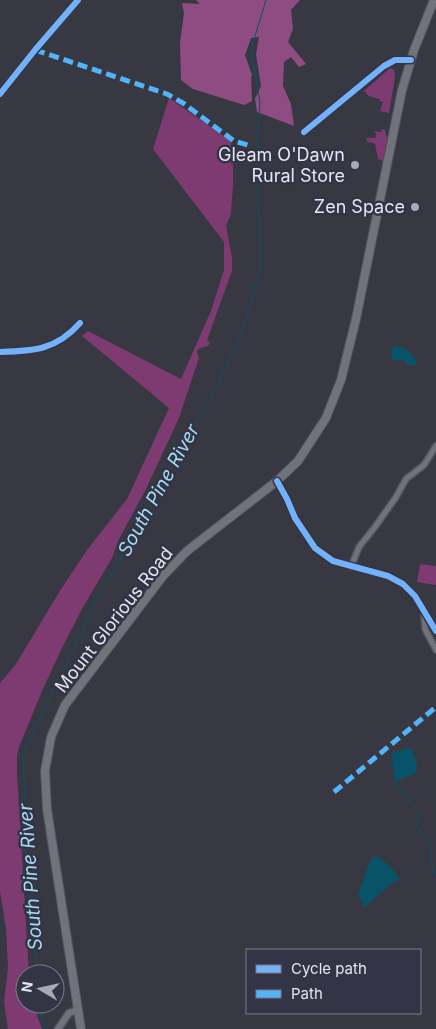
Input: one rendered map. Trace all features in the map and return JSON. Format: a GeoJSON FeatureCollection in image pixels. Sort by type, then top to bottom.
{"type":"FeatureCollection","features":[{"type":"Feature","properties":{"kind":"main road","name":"Mount Glorious Road"},"geometry":{"type":"LineString","coordinates":[[81,1029],[47,809],[45,771],[51,737],[65,705],[164,575],[187,551],[276,481],[298,461],[326,418],[341,380],[356,319],[402,90],[410,60],[434,0]]}},
{"type":"Feature","properties":{"kind":"street"},"geometry":{"type":"LineString","coordinates":[[0,94],[78,0]]}},
{"type":"Feature","properties":{"kind":"street"},"geometry":{"type":"LineString","coordinates":[[304,132],[384,66],[395,60],[410,60]]}},
{"type":"Feature","properties":{"kind":"street"},"geometry":{"type":"LineString","coordinates":[[0,352],[41,349],[66,337],[80,323]]}},
{"type":"Feature","properties":{"kind":"street"},"geometry":{"type":"LineString","coordinates":[[351,566],[359,547],[391,505],[406,479],[424,466],[436,446]]}},
{"type":"Feature","properties":{"kind":"street"},"geometry":{"type":"LineString","coordinates":[[276,481],[287,498],[295,518],[315,548],[333,562],[388,576],[402,584],[415,596],[436,632]]}},
{"type":"Feature","properties":{"kind":"street"},"geometry":{"type":"LineString","coordinates":[[424,612],[425,629],[436,650]]}},
{"type":"Feature","properties":{"kind":"street"},"geometry":{"type":"LineString","coordinates":[[59,1028],[69,1013],[78,1010]]}},
{"type":"Feature","properties":{"kind":"shaded area"},"geometry":{"type":"Polygon","coordinates":[[[196,0],[300,0],[291,10],[293,29],[288,42],[306,64],[299,67],[291,57],[284,62],[283,86],[291,104],[294,126],[257,112],[255,99],[261,86],[256,54],[259,37],[251,38],[245,55],[252,75],[252,101],[244,105],[193,89],[181,80],[180,43],[184,13],[182,3],[200,4],[196,0]]]}},
{"type":"Feature","properties":{"kind":"shaded area"},"geometry":{"type":"Polygon","coordinates":[[[390,68],[394,70],[395,77],[389,113],[380,111],[383,102],[380,99],[369,96],[364,91],[390,68]]]}},
{"type":"Feature","properties":{"kind":"shaded area"},"geometry":{"type":"Polygon","coordinates":[[[169,98],[231,141],[233,185],[231,214],[226,226],[232,257],[232,271],[207,340],[210,343],[208,346],[198,349],[199,358],[179,418],[146,489],[119,539],[112,558],[83,607],[61,650],[19,747],[17,773],[28,964],[15,964],[15,1014],[37,1014],[42,1029],[8,1029],[4,1002],[8,968],[6,928],[0,891],[0,683],[16,664],[87,550],[127,499],[169,408],[82,336],[88,331],[181,379],[211,311],[224,270],[224,242],[153,149],[169,98]]]}},
{"type":"Feature","properties":{"kind":"shaded area"},"geometry":{"type":"Polygon","coordinates":[[[382,129],[385,130],[387,138],[383,161],[378,159],[375,144],[368,143],[366,138],[376,138],[374,131],[381,132],[382,129]]]}},
{"type":"Feature","properties":{"kind":"shaded area"},"geometry":{"type":"Polygon","coordinates":[[[420,564],[436,566],[436,585],[417,582],[420,564]]]}},
{"type":"Feature","properties":{"kind":"water"},"geometry":{"type":"Polygon","coordinates":[[[395,346],[409,352],[415,358],[417,365],[407,365],[404,361],[392,360],[391,350],[395,346]]]}},
{"type":"Feature","properties":{"kind":"water"},"geometry":{"type":"Polygon","coordinates":[[[411,747],[417,764],[416,773],[395,782],[391,754],[411,747]]]}},
{"type":"Feature","properties":{"kind":"water"},"geometry":{"type":"Polygon","coordinates":[[[377,856],[390,866],[400,879],[392,883],[364,908],[358,894],[371,858],[377,856]]]}},
{"type":"Feature","properties":{"kind":"waterway","name":"South Pine River"},"geometry":{"type":"LineString","coordinates":[[36,964],[27,853],[23,754],[102,589],[147,514],[176,452],[210,400],[243,331],[261,265],[256,154],[260,102],[251,49],[266,0]]}},
{"type":"Feature","properties":{"kind":"waterway"},"geometry":{"type":"LineString","coordinates":[[395,782],[420,813],[416,825],[431,846],[432,865],[436,877]]}},
{"type":"Feature","properties":{"kind":"waterway","name":"South Pine River"},"geometry":{"type":"LineString","coordinates":[[41,1014],[46,1029]]}},
{"type":"Feature","properties":{"kind":"marked path"},"geometry":{"type":"LineString","coordinates":[[35,50],[167,94],[183,103],[234,141],[248,145]]}},
{"type":"Feature","properties":{"kind":"marked path"},"geometry":{"type":"LineString","coordinates":[[334,792],[436,707]]}},
{"type":"Feature","properties":{"kind":"cycle path"},"geometry":{"type":"LineString","coordinates":[[0,94],[78,0]]}},
{"type":"Feature","properties":{"kind":"cycle path"},"geometry":{"type":"LineString","coordinates":[[304,132],[384,66],[395,60],[411,60]]}},
{"type":"Feature","properties":{"kind":"cycle path"},"geometry":{"type":"LineString","coordinates":[[0,352],[34,350],[53,344],[62,339],[80,323]]}},
{"type":"Feature","properties":{"kind":"cycle path"},"geometry":{"type":"LineString","coordinates":[[277,481],[295,518],[315,548],[333,561],[388,576],[403,584],[415,596],[436,631]]}},
{"type":"Feature","properties":{"kind":"place","name":"Gleam O'Dawn Rural Store"},"geometry":{"type":"Point","coordinates":[355,165]}},
{"type":"Feature","properties":{"kind":"place","name":"Zen Space"},"geometry":{"type":"Point","coordinates":[415,207]}}]}
